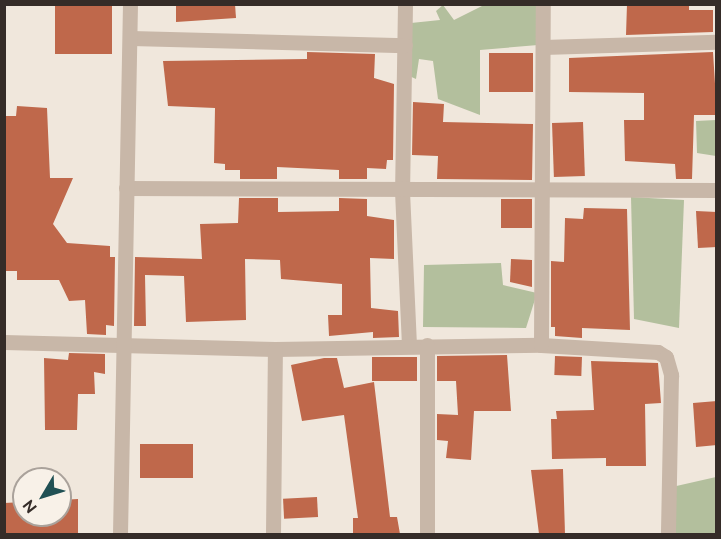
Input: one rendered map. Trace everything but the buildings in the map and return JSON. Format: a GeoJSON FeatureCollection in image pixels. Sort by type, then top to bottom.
{"type":"FeatureCollection","features":[{"type":"Feature","properties":{"kind":"street"},"geometry":{"type":"LineString","coordinates":[[120,534],[121,342],[131,38],[130,4]]}},
{"type":"Feature","properties":{"kind":"street"},"geometry":{"type":"LineString","coordinates":[[405,4],[402,191],[409,344]]}},
{"type":"Feature","properties":{"kind":"street"},"geometry":{"type":"LineString","coordinates":[[542,345],[546,190],[543,4]]}},
{"type":"Feature","properties":{"kind":"street"},"geometry":{"type":"LineString","coordinates":[[131,38],[405,45]]}},
{"type":"Feature","properties":{"kind":"street"},"geometry":{"type":"LineString","coordinates":[[543,47],[717,42]]}},
{"type":"Feature","properties":{"kind":"street"},"geometry":{"type":"LineString","coordinates":[[126,188],[402,191],[717,190]]}},
{"type":"Feature","properties":{"kind":"street"},"geometry":{"type":"LineString","coordinates":[[4,342],[121,342],[275,349],[409,344],[542,345],[646,349],[666,357],[671,375],[668,534]]}},
{"type":"Feature","properties":{"kind":"street"},"geometry":{"type":"LineString","coordinates":[[427,345],[427,534]]}},
{"type":"Feature","properties":{"kind":"street"},"geometry":{"type":"LineString","coordinates":[[273,534],[275,349]]}},
{"type":"Feature","properties":{"kind":"green space"},"geometry":{"type":"Polygon","coordinates":[[[443,5],[454,20],[484,5],[537,5],[538,45],[480,50],[480,115],[438,99],[433,61],[419,59],[416,79],[407,75],[411,23],[440,20],[436,11],[443,5]]]}},
{"type":"Feature","properties":{"kind":"green space"},"geometry":{"type":"Polygon","coordinates":[[[716,120],[716,156],[697,153],[696,121],[716,120]]]}},
{"type":"Feature","properties":{"kind":"green space"},"geometry":{"type":"Polygon","coordinates":[[[631,197],[684,200],[679,328],[634,319],[631,197]]]}},
{"type":"Feature","properties":{"kind":"green space"},"geometry":{"type":"Polygon","coordinates":[[[501,263],[503,285],[537,293],[526,328],[423,327],[424,265],[501,263]]]}},
{"type":"Feature","properties":{"kind":"green space"},"geometry":{"type":"Polygon","coordinates":[[[716,477],[716,534],[673,534],[672,487],[716,477]]]}}]}
